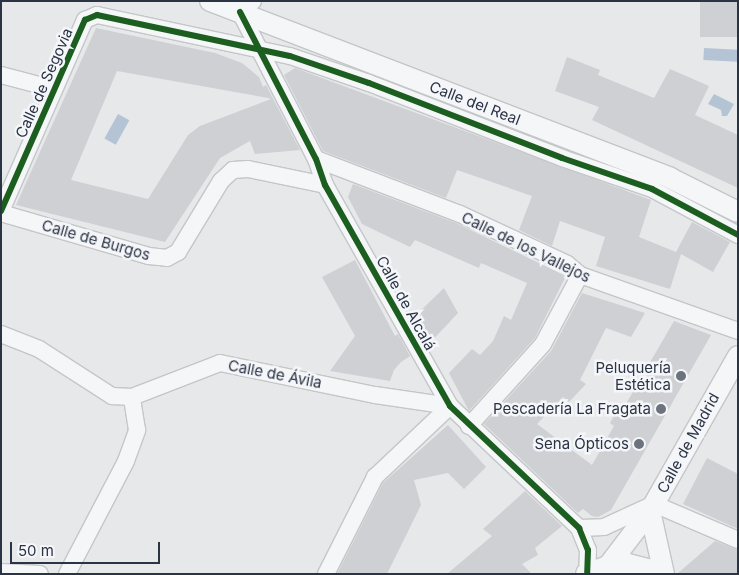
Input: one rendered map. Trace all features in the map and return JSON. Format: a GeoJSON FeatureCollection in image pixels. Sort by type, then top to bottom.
{"type":"FeatureCollection","features":[{"type":"Feature","properties":{"kind":"street","name":"Calle del Real"},"geometry":{"type":"LineString","coordinates":[[210,1],[246,7],[670,178],[738,212]]}},
{"type":"Feature","properties":{"kind":"street","name":"Calle de Alcalá"},"geometry":{"type":"LineString","coordinates":[[246,7],[259,49],[316,159],[325,185],[450,406],[579,528],[588,550],[586,573]]}},
{"type":"Feature","properties":{"kind":"street","name":"Calle de Segovia"},"geometry":{"type":"LineString","coordinates":[[1,212],[85,20],[97,15],[259,49]]}},
{"type":"Feature","properties":{"kind":"street"},"geometry":{"type":"LineString","coordinates":[[259,49],[290,56],[369,83],[562,158],[652,189],[738,234]]}},
{"type":"Feature","properties":{"kind":"street"},"geometry":{"type":"LineString","coordinates":[[1,75],[54,89]]}},
{"type":"Feature","properties":{"kind":"street","name":"Calle de los Vallejos"},"geometry":{"type":"LineString","coordinates":[[316,159],[460,214],[567,264],[580,275],[738,331]]}},
{"type":"Feature","properties":{"kind":"street","name":"Calle de Burgos"},"geometry":{"type":"LineString","coordinates":[[1,212],[149,256],[167,258],[178,252],[221,181],[233,170],[248,169],[325,185]]}},
{"type":"Feature","properties":{"kind":"street"},"geometry":{"type":"LineString","coordinates":[[469,426],[543,344],[580,275]]}},
{"type":"Feature","properties":{"kind":"street","name":"Calle de Ávila"},"geometry":{"type":"LineString","coordinates":[[1,334],[39,349],[112,396],[132,397],[220,363],[375,395],[450,406]]}},
{"type":"Feature","properties":{"kind":"street","name":"Calle de Madrid"},"geometry":{"type":"LineString","coordinates":[[608,566],[652,508],[738,356]]}},
{"type":"Feature","properties":{"kind":"street"},"geometry":{"type":"LineString","coordinates":[[67,574],[126,461],[137,430],[132,397]]}},
{"type":"Feature","properties":{"kind":"street"},"geometry":{"type":"LineString","coordinates":[[326,574],[374,477],[450,406]]}},
{"type":"Feature","properties":{"kind":"street"},"geometry":{"type":"LineString","coordinates":[[652,508],[738,540]]}},
{"type":"Feature","properties":{"kind":"street","name":"Calle de Madrid"},"geometry":{"type":"LineString","coordinates":[[579,528],[604,527],[652,508]]}},
{"type":"Feature","properties":{"kind":"street","name":"Calle de Madrid"},"geometry":{"type":"LineString","coordinates":[[652,508],[664,574]]}},
{"type":"Feature","properties":{"kind":"street"},"geometry":{"type":"LineString","coordinates":[[586,573],[608,566],[628,564],[648,569],[656,574]]}},
{"type":"Feature","properties":{"kind":"street"},"geometry":{"type":"LineString","coordinates":[[1,572],[40,574]]}},
{"type":"Feature","properties":{"kind":"water"},"geometry":{"type":"Polygon","coordinates":[[[704,48],[738,50],[737,62],[703,60],[704,48]]]}},
{"type":"Feature","properties":{"kind":"water"},"geometry":{"type":"Polygon","coordinates":[[[714,94],[734,104],[727,116],[722,116],[721,110],[708,104],[714,94]]]}},
{"type":"Feature","properties":{"kind":"water"},"geometry":{"type":"Polygon","coordinates":[[[118,114],[129,120],[116,145],[104,138],[118,114]]]}},
{"type":"Feature","properties":{"kind":"building"},"geometry":{"type":"Polygon","coordinates":[[[700,1],[738,1],[738,37],[700,37],[700,1]]]}},
{"type":"Feature","properties":{"kind":"building"},"geometry":{"type":"Polygon","coordinates":[[[96,28],[215,53],[242,63],[259,77],[263,87],[266,85],[300,150],[255,154],[250,141],[220,158],[165,242],[16,205],[96,28]],[[117,71],[71,180],[148,199],[188,135],[200,126],[271,99],[117,71]]]}},
{"type":"Feature","properties":{"kind":"building"},"geometry":{"type":"Polygon","coordinates":[[[567,57],[600,70],[598,75],[654,98],[670,69],[709,86],[695,115],[738,135],[738,188],[592,120],[599,107],[555,91],[567,57]]]}},
{"type":"Feature","properties":{"kind":"building"},"geometry":{"type":"Polygon","coordinates":[[[295,68],[651,200],[639,237],[676,252],[692,222],[730,242],[713,272],[681,254],[670,289],[596,266],[605,237],[560,221],[552,246],[519,230],[532,196],[457,170],[446,198],[323,151],[284,75],[295,68]]]}},
{"type":"Feature","properties":{"kind":"building"},"geometry":{"type":"Polygon","coordinates":[[[353,184],[456,223],[566,276],[535,338],[469,411],[449,373],[472,349],[480,355],[493,341],[504,316],[511,320],[527,283],[481,263],[479,268],[415,240],[410,247],[362,224],[348,197],[353,184]]]}},
{"type":"Feature","properties":{"kind":"building"},"geometry":{"type":"Polygon","coordinates":[[[355,260],[395,336],[398,334],[410,356],[394,370],[390,381],[330,371],[355,336],[322,277],[355,260]]]}},
{"type":"Feature","properties":{"kind":"building"},"geometry":{"type":"Polygon","coordinates":[[[444,288],[458,313],[427,346],[412,319],[444,288]]]}},
{"type":"Feature","properties":{"kind":"building"},"geometry":{"type":"Polygon","coordinates":[[[582,293],[645,313],[631,337],[606,328],[580,380],[586,384],[569,402],[563,397],[537,424],[592,465],[614,426],[610,423],[619,407],[623,409],[674,321],[711,335],[611,510],[598,517],[592,516],[583,509],[578,513],[484,424],[551,351],[582,293]]]}},
{"type":"Feature","properties":{"kind":"building"},"geometry":{"type":"Polygon","coordinates":[[[448,425],[486,467],[464,489],[448,473],[414,480],[421,505],[387,574],[337,574],[383,483],[448,425]]]}},
{"type":"Feature","properties":{"kind":"building"},"geometry":{"type":"Polygon","coordinates":[[[707,458],[738,474],[738,529],[683,504],[707,458]]]}},
{"type":"Feature","properties":{"kind":"building"},"geometry":{"type":"Polygon","coordinates":[[[525,491],[562,526],[535,548],[538,555],[522,564],[532,574],[447,574],[492,536],[483,529],[525,491]]]}},
{"type":"Feature","properties":{"kind":"building"},"geometry":{"type":"Polygon","coordinates":[[[715,541],[738,550],[738,574],[677,574],[715,541]]]}},
{"type":"Feature","properties":{"kind":"cycle path"},"geometry":{"type":"LineString","coordinates":[[240,12],[316,159],[325,185],[450,406],[579,528],[588,550],[587,573]]}},
{"type":"Feature","properties":{"kind":"cycle path"},"geometry":{"type":"LineString","coordinates":[[1,211],[85,20],[97,15],[290,56],[369,83],[562,158],[652,189],[738,235]]}},
{"type":"Feature","properties":{"kind":"place","name":"Peluquería Estética"},"geometry":{"type":"Point","coordinates":[681,376]}},
{"type":"Feature","properties":{"kind":"place","name":"Pescadería La Fragata"},"geometry":{"type":"Point","coordinates":[661,409]}},
{"type":"Feature","properties":{"kind":"place","name":"Sena Ópticos"},"geometry":{"type":"Point","coordinates":[639,444]}}]}
